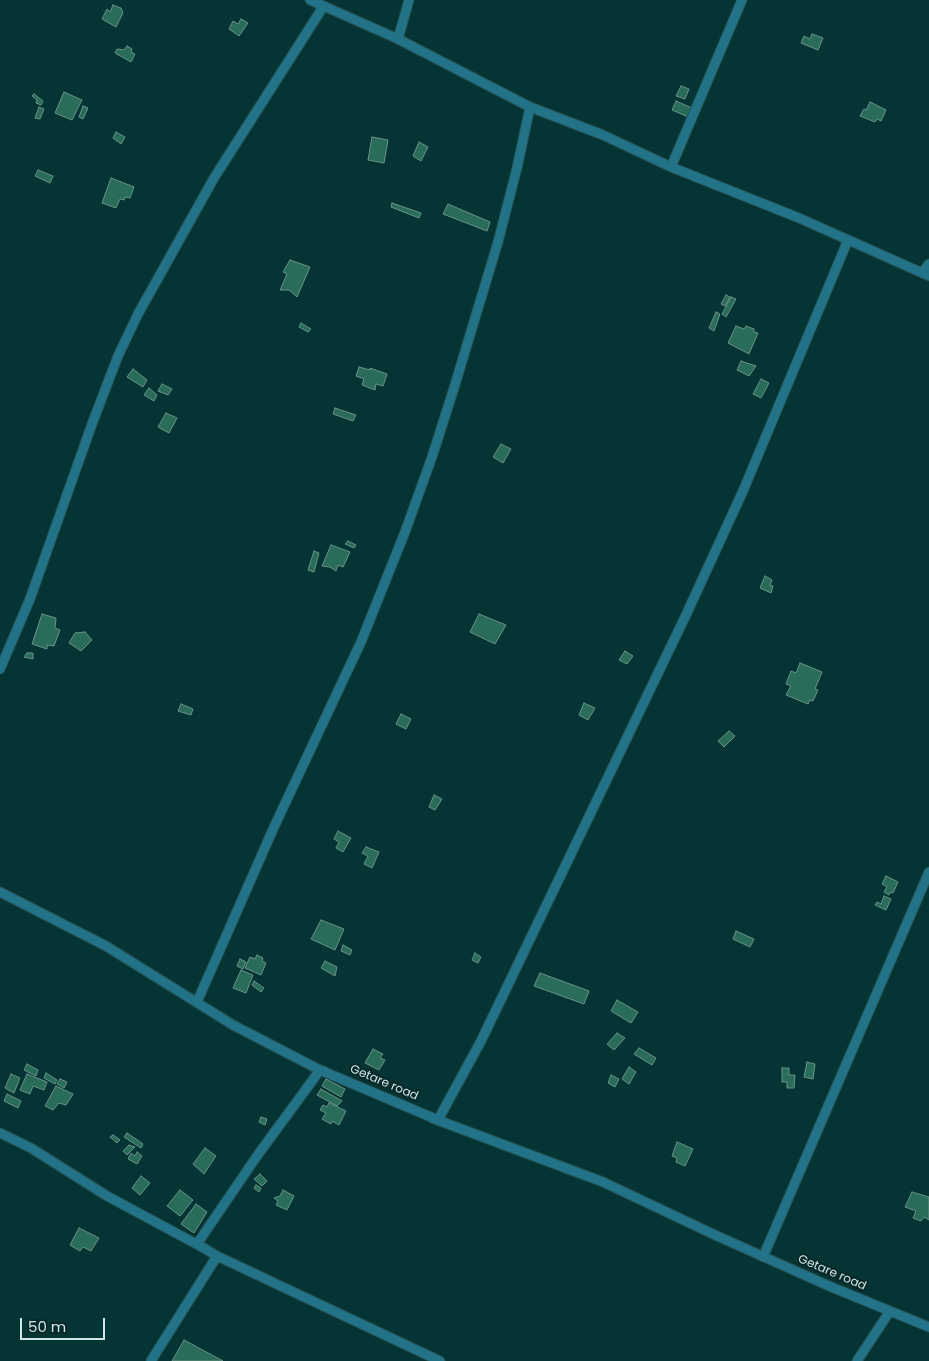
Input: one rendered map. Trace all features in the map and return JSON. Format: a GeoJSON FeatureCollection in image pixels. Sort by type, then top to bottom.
{"type":"FeatureCollection","features":[{"type":"Feature","properties":{"kind":"street"},"geometry":{"type":"LineString","coordinates":[[310,0],[398,39],[530,107],[603,135],[671,167],[798,218],[926,275],[929,264]]}},
{"type":"Feature","properties":{"kind":"street"},"geometry":{"type":"LineString","coordinates":[[398,39],[409,0]]}},
{"type":"Feature","properties":{"kind":"street"},"geometry":{"type":"LineString","coordinates":[[671,167],[742,0]]}},
{"type":"Feature","properties":{"kind":"street"},"geometry":{"type":"LineString","coordinates":[[0,669],[30,599],[118,356],[138,314],[214,178],[324,7]]}},
{"type":"Feature","properties":{"kind":"street"},"geometry":{"type":"LineString","coordinates":[[197,1002],[274,827],[361,642],[405,532],[432,457],[495,252],[517,168],[530,107]]}},
{"type":"Feature","properties":{"kind":"street"},"geometry":{"type":"LineString","coordinates":[[438,1120],[481,1041],[686,615],[743,491],[848,240]]}},
{"type":"Feature","properties":{"kind":"street"},"geometry":{"type":"LineString","coordinates":[[764,1257],[929,872]]}},
{"type":"Feature","properties":{"kind":"street","name":"Getare road"},"geometry":{"type":"LineString","coordinates":[[0,892],[106,946],[234,1025],[320,1070],[438,1120],[603,1182],[764,1257],[929,1327]]}},
{"type":"Feature","properties":{"kind":"street"},"geometry":{"type":"LineString","coordinates":[[198,1244],[257,1156],[320,1070]]}},
{"type":"Feature","properties":{"kind":"street"},"geometry":{"type":"LineString","coordinates":[[0,1133],[31,1148],[106,1196],[198,1244],[441,1361]]}},
{"type":"Feature","properties":{"kind":"street"},"geometry":{"type":"LineString","coordinates":[[198,1244],[218,1256],[441,1361]]}},
{"type":"Feature","properties":{"kind":"street"},"geometry":{"type":"LineString","coordinates":[[151,1361],[218,1256]]}},
{"type":"Feature","properties":{"kind":"street"},"geometry":{"type":"LineString","coordinates":[[857,1361],[890,1312]]}},
{"type":"Feature","properties":{"kind":"building"},"geometry":{"type":"Polygon","coordinates":[[[113,5],[121,8],[123,13],[116,27],[102,19],[107,9],[110,12],[113,5]]]}},
{"type":"Feature","properties":{"kind":"building"},"geometry":{"type":"Polygon","coordinates":[[[241,19],[248,23],[239,36],[229,29],[233,21],[238,24],[241,19]]]}},
{"type":"Feature","properties":{"kind":"building"},"geometry":{"type":"Polygon","coordinates":[[[812,34],[823,38],[818,50],[801,43],[804,36],[810,39],[812,34]]]}},
{"type":"Feature","properties":{"kind":"building"},"geometry":{"type":"Polygon","coordinates":[[[127,46],[135,54],[131,62],[115,53],[117,49],[124,50],[127,46]]]}},
{"type":"Feature","properties":{"kind":"building"},"geometry":{"type":"Polygon","coordinates":[[[681,86],[689,89],[685,99],[676,96],[681,86]]]}},
{"type":"Feature","properties":{"kind":"building"},"geometry":{"type":"Polygon","coordinates":[[[64,92],[82,100],[72,120],[55,113],[64,92]]]}},
{"type":"Feature","properties":{"kind":"building"},"geometry":{"type":"Polygon","coordinates":[[[34,94],[43,101],[41,105],[36,103],[37,100],[32,96],[34,94]]]}},
{"type":"Feature","properties":{"kind":"building"},"geometry":{"type":"Polygon","coordinates":[[[676,101],[692,108],[688,117],[672,110],[676,101]]]}},
{"type":"Feature","properties":{"kind":"building"},"geometry":{"type":"Polygon","coordinates":[[[870,102],[886,110],[881,121],[877,119],[875,122],[860,116],[870,102]]]}},
{"type":"Feature","properties":{"kind":"building"},"geometry":{"type":"Polygon","coordinates":[[[83,106],[88,108],[83,119],[79,117],[83,106]]]}},
{"type":"Feature","properties":{"kind":"building"},"geometry":{"type":"Polygon","coordinates":[[[39,107],[44,109],[40,119],[35,118],[39,107]]]}},
{"type":"Feature","properties":{"kind":"building"},"geometry":{"type":"Polygon","coordinates":[[[116,132],[125,137],[121,144],[113,138],[116,132]]]}},
{"type":"Feature","properties":{"kind":"building"},"geometry":{"type":"Polygon","coordinates":[[[372,137],[388,140],[384,163],[368,160],[372,137]]]}},
{"type":"Feature","properties":{"kind":"building"},"geometry":{"type":"Polygon","coordinates":[[[419,142],[428,147],[421,161],[413,156],[419,142]]]}},
{"type":"Feature","properties":{"kind":"building"},"geometry":{"type":"Polygon","coordinates":[[[38,170],[53,176],[50,183],[35,176],[38,170]]]}},
{"type":"Feature","properties":{"kind":"building"},"geometry":{"type":"Polygon","coordinates":[[[111,178],[134,187],[130,198],[120,199],[116,208],[102,203],[111,178]]]}},
{"type":"Feature","properties":{"kind":"building"},"geometry":{"type":"Polygon","coordinates":[[[392,203],[421,213],[419,218],[391,207],[392,203]]]}},
{"type":"Feature","properties":{"kind":"building"},"geometry":{"type":"Polygon","coordinates":[[[448,204],[490,222],[487,231],[443,214],[448,204]]]}},
{"type":"Feature","properties":{"kind":"building"},"geometry":{"type":"Polygon","coordinates":[[[290,260],[310,267],[297,297],[289,290],[280,290],[287,274],[283,272],[290,260]]]}},
{"type":"Feature","properties":{"kind":"building"},"geometry":{"type":"Polygon","coordinates":[[[726,295],[730,297],[725,306],[721,304],[726,295]]]}},
{"type":"Feature","properties":{"kind":"building"},"geometry":{"type":"Polygon","coordinates":[[[731,297],[736,299],[726,317],[722,314],[731,297]]]}},
{"type":"Feature","properties":{"kind":"building"},"geometry":{"type":"Polygon","coordinates":[[[716,312],[720,314],[714,331],[709,328],[716,312]]]}},
{"type":"Feature","properties":{"kind":"building"},"geometry":{"type":"Polygon","coordinates":[[[301,323],[311,329],[308,332],[299,327],[301,323]]]}},
{"type":"Feature","properties":{"kind":"building"},"geometry":{"type":"Polygon","coordinates":[[[736,326],[744,329],[746,326],[758,333],[749,354],[728,343],[736,326]]]}},
{"type":"Feature","properties":{"kind":"building"},"geometry":{"type":"Polygon","coordinates":[[[741,361],[756,366],[749,376],[737,370],[741,361]]]}},
{"type":"Feature","properties":{"kind":"building"},"geometry":{"type":"Polygon","coordinates":[[[359,367],[370,370],[370,368],[387,374],[383,386],[376,384],[375,390],[362,385],[364,379],[356,376],[359,367]]]}},
{"type":"Feature","properties":{"kind":"building"},"geometry":{"type":"Polygon","coordinates":[[[133,369],[147,380],[143,387],[127,377],[133,369]]]}},
{"type":"Feature","properties":{"kind":"building"},"geometry":{"type":"Polygon","coordinates":[[[761,379],[769,383],[761,398],[753,394],[761,379]]]}},
{"type":"Feature","properties":{"kind":"building"},"geometry":{"type":"Polygon","coordinates":[[[162,384],[172,389],[168,395],[158,391],[162,384]]]}},
{"type":"Feature","properties":{"kind":"building"},"geometry":{"type":"Polygon","coordinates":[[[149,388],[157,395],[154,401],[144,395],[149,388]]]}},
{"type":"Feature","properties":{"kind":"building"},"geometry":{"type":"Polygon","coordinates":[[[335,408],[356,415],[353,421],[333,414],[335,408]]]}},
{"type":"Feature","properties":{"kind":"building"},"geometry":{"type":"Polygon","coordinates":[[[166,413],[177,418],[169,433],[158,427],[166,413]]]}},
{"type":"Feature","properties":{"kind":"building"},"geometry":{"type":"Polygon","coordinates":[[[501,444],[511,449],[503,463],[493,457],[501,444]]]}},
{"type":"Feature","properties":{"kind":"building"},"geometry":{"type":"Polygon","coordinates":[[[348,541],[356,545],[354,548],[345,544],[348,541]]]}},
{"type":"Feature","properties":{"kind":"building"},"geometry":{"type":"Polygon","coordinates":[[[331,545],[350,552],[343,567],[338,565],[336,571],[330,567],[322,566],[331,545]]]}},
{"type":"Feature","properties":{"kind":"building"},"geometry":{"type":"Polygon","coordinates":[[[314,551],[319,553],[314,572],[308,570],[314,551]]]}},
{"type":"Feature","properties":{"kind":"building"},"geometry":{"type":"Polygon","coordinates":[[[765,576],[772,580],[770,585],[773,586],[771,593],[760,588],[765,576]]]}},
{"type":"Feature","properties":{"kind":"building"},"geometry":{"type":"Polygon","coordinates":[[[42,614],[56,618],[55,628],[60,630],[54,646],[47,645],[47,649],[32,644],[42,614]]]}},
{"type":"Feature","properties":{"kind":"building"},"geometry":{"type":"Polygon","coordinates":[[[479,614],[506,625],[495,644],[470,632],[479,614]]]}},
{"type":"Feature","properties":{"kind":"building"},"geometry":{"type":"Polygon","coordinates":[[[85,632],[92,640],[81,651],[69,643],[75,633],[85,632]]]}},
{"type":"Feature","properties":{"kind":"building"},"geometry":{"type":"Polygon","coordinates":[[[625,651],[633,656],[627,664],[619,660],[625,651]]]}},
{"type":"Feature","properties":{"kind":"building"},"geometry":{"type":"Polygon","coordinates":[[[27,653],[33,653],[33,659],[24,657],[27,653]]]}},
{"type":"Feature","properties":{"kind":"building"},"geometry":{"type":"Polygon","coordinates":[[[800,663],[822,672],[815,689],[818,690],[813,701],[810,700],[808,704],[786,695],[791,686],[786,684],[791,671],[796,673],[800,663]]]}},
{"type":"Feature","properties":{"kind":"building"},"geometry":{"type":"Polygon","coordinates":[[[584,703],[595,708],[588,720],[579,715],[584,703]]]}},
{"type":"Feature","properties":{"kind":"building"},"geometry":{"type":"Polygon","coordinates":[[[181,704],[193,709],[191,715],[178,711],[181,704]]]}},
{"type":"Feature","properties":{"kind":"building"},"geometry":{"type":"Polygon","coordinates":[[[401,714],[411,719],[406,729],[396,724],[401,714]]]}},
{"type":"Feature","properties":{"kind":"building"},"geometry":{"type":"Polygon","coordinates":[[[729,731],[735,736],[724,747],[718,741],[729,731]]]}},
{"type":"Feature","properties":{"kind":"building"},"geometry":{"type":"Polygon","coordinates":[[[434,795],[442,799],[435,810],[429,807],[434,795]]]}},
{"type":"Feature","properties":{"kind":"building"},"geometry":{"type":"Polygon","coordinates":[[[338,831],[351,838],[343,852],[336,848],[339,842],[334,839],[338,831]]]}},
{"type":"Feature","properties":{"kind":"building"},"geometry":{"type":"Polygon","coordinates":[[[366,847],[379,852],[372,868],[364,864],[368,856],[362,853],[366,847]]]}},
{"type":"Feature","properties":{"kind":"building"},"geometry":{"type":"Polygon","coordinates":[[[886,876],[898,882],[893,893],[891,892],[889,895],[884,892],[887,887],[882,884],[886,876]]]}},
{"type":"Feature","properties":{"kind":"building"},"geometry":{"type":"Polygon","coordinates":[[[884,896],[891,899],[886,910],[875,905],[877,902],[881,904],[884,896]]]}},
{"type":"Feature","properties":{"kind":"building"},"geometry":{"type":"Polygon","coordinates":[[[321,920],[344,929],[335,950],[311,939],[321,920]]]}},
{"type":"Feature","properties":{"kind":"building"},"geometry":{"type":"Polygon","coordinates":[[[736,931],[754,939],[750,947],[733,939],[736,931]]]}},
{"type":"Feature","properties":{"kind":"building"},"geometry":{"type":"Polygon","coordinates":[[[343,945],[352,950],[350,955],[341,951],[343,945]]]}},
{"type":"Feature","properties":{"kind":"building"},"geometry":{"type":"Polygon","coordinates":[[[475,953],[481,957],[478,963],[472,960],[475,953]]]}},
{"type":"Feature","properties":{"kind":"building"},"geometry":{"type":"Polygon","coordinates":[[[257,955],[263,958],[262,961],[266,963],[261,975],[245,968],[250,957],[255,959],[257,955]]]}},
{"type":"Feature","properties":{"kind":"building"},"geometry":{"type":"Polygon","coordinates":[[[240,959],[246,962],[243,969],[237,966],[240,959]]]}},
{"type":"Feature","properties":{"kind":"building"},"geometry":{"type":"Polygon","coordinates":[[[325,961],[337,967],[335,976],[321,968],[325,961]]]}},
{"type":"Feature","properties":{"kind":"building"},"geometry":{"type":"Polygon","coordinates":[[[241,970],[253,975],[246,993],[233,988],[241,970]]]}},
{"type":"Feature","properties":{"kind":"building"},"geometry":{"type":"Polygon","coordinates":[[[540,973],[589,991],[584,1004],[534,986],[540,973]]]}},
{"type":"Feature","properties":{"kind":"building"},"geometry":{"type":"Polygon","coordinates":[[[254,981],[264,988],[261,992],[252,985],[254,981]]]}},
{"type":"Feature","properties":{"kind":"building"},"geometry":{"type":"Polygon","coordinates":[[[617,1000],[638,1012],[631,1023],[611,1011],[617,1000]]]}},
{"type":"Feature","properties":{"kind":"building"},"geometry":{"type":"Polygon","coordinates":[[[617,1033],[625,1038],[614,1050],[607,1044],[617,1033]]]}},
{"type":"Feature","properties":{"kind":"building"},"geometry":{"type":"Polygon","coordinates":[[[639,1048],[656,1058],[652,1065],[634,1054],[639,1048]]]}},
{"type":"Feature","properties":{"kind":"building"},"geometry":{"type":"Polygon","coordinates":[[[373,1049],[383,1054],[380,1058],[385,1060],[379,1070],[365,1063],[373,1049]]]}},
{"type":"Feature","properties":{"kind":"building"},"geometry":{"type":"Polygon","coordinates":[[[807,1062],[815,1064],[813,1079],[804,1077],[807,1062]]]}},
{"type":"Feature","properties":{"kind":"building"},"geometry":{"type":"Polygon","coordinates":[[[27,1064],[38,1070],[36,1076],[24,1070],[27,1064]]]}},
{"type":"Feature","properties":{"kind":"building"},"geometry":{"type":"Polygon","coordinates":[[[629,1067],[636,1072],[629,1084],[622,1079],[629,1067]]]}},
{"type":"Feature","properties":{"kind":"building"},"geometry":{"type":"Polygon","coordinates":[[[782,1068],[789,1068],[789,1075],[795,1075],[794,1088],[787,1088],[787,1082],[782,1082],[782,1068]]]}},
{"type":"Feature","properties":{"kind":"building"},"geometry":{"type":"Polygon","coordinates":[[[46,1073],[57,1080],[55,1084],[44,1078],[46,1073]]]}},
{"type":"Feature","properties":{"kind":"building"},"geometry":{"type":"Polygon","coordinates":[[[11,1074],[20,1078],[14,1093],[5,1088],[11,1074]]]}},
{"type":"Feature","properties":{"kind":"building"},"geometry":{"type":"Polygon","coordinates":[[[27,1074],[47,1082],[44,1090],[33,1086],[30,1094],[20,1090],[27,1074]]]}},
{"type":"Feature","properties":{"kind":"building"},"geometry":{"type":"Polygon","coordinates":[[[611,1075],[619,1079],[615,1087],[608,1083],[611,1075]]]}},
{"type":"Feature","properties":{"kind":"building"},"geometry":{"type":"Polygon","coordinates":[[[60,1079],[67,1082],[64,1088],[57,1084],[60,1079]]]}},
{"type":"Feature","properties":{"kind":"building"},"geometry":{"type":"Polygon","coordinates":[[[326,1079],[345,1089],[341,1097],[322,1086],[326,1079]]]}},
{"type":"Feature","properties":{"kind":"building"},"geometry":{"type":"Polygon","coordinates":[[[56,1086],[73,1094],[66,1105],[59,1103],[53,1110],[45,1106],[56,1086]]]}},
{"type":"Feature","properties":{"kind":"building"},"geometry":{"type":"Polygon","coordinates":[[[321,1089],[342,1101],[337,1106],[317,1095],[321,1089]]]}},
{"type":"Feature","properties":{"kind":"building"},"geometry":{"type":"Polygon","coordinates":[[[7,1094],[21,1101],[18,1108],[4,1101],[7,1094]]]}},
{"type":"Feature","properties":{"kind":"building"},"geometry":{"type":"Polygon","coordinates":[[[329,1103],[346,1111],[339,1125],[332,1121],[331,1124],[322,1119],[326,1113],[320,1110],[323,1105],[327,1107],[329,1103]]]}},
{"type":"Feature","properties":{"kind":"building"},"geometry":{"type":"Polygon","coordinates":[[[261,1117],[267,1119],[265,1125],[259,1122],[261,1117]]]}},
{"type":"Feature","properties":{"kind":"building"},"geometry":{"type":"Polygon","coordinates":[[[127,1133],[143,1144],[141,1148],[124,1137],[127,1133]]]}},
{"type":"Feature","properties":{"kind":"building"},"geometry":{"type":"Polygon","coordinates":[[[113,1135],[120,1140],[117,1143],[110,1137],[113,1135]]]}},
{"type":"Feature","properties":{"kind":"building"},"geometry":{"type":"Polygon","coordinates":[[[677,1142],[693,1149],[685,1166],[676,1162],[677,1158],[672,1156],[677,1142]]]}},
{"type":"Feature","properties":{"kind":"building"},"geometry":{"type":"Polygon","coordinates":[[[129,1145],[135,1147],[127,1155],[123,1151],[129,1145]]]}},
{"type":"Feature","properties":{"kind":"building"},"geometry":{"type":"Polygon","coordinates":[[[205,1148],[216,1156],[204,1174],[193,1164],[205,1148]]]}},
{"type":"Feature","properties":{"kind":"building"},"geometry":{"type":"Polygon","coordinates":[[[137,1152],[142,1156],[137,1164],[128,1159],[131,1153],[135,1156],[137,1152]]]}},
{"type":"Feature","properties":{"kind":"building"},"geometry":{"type":"Polygon","coordinates":[[[260,1174],[267,1181],[262,1186],[254,1179],[260,1174]]]}},
{"type":"Feature","properties":{"kind":"building"},"geometry":{"type":"Polygon","coordinates":[[[141,1176],[150,1183],[140,1195],[132,1188],[141,1176]]]}},
{"type":"Feature","properties":{"kind":"building"},"geometry":{"type":"Polygon","coordinates":[[[256,1185],[261,1188],[259,1192],[254,1188],[256,1185]]]}},
{"type":"Feature","properties":{"kind":"building"},"geometry":{"type":"Polygon","coordinates":[[[180,1190],[193,1200],[180,1216],[167,1206],[180,1190]]]}},
{"type":"Feature","properties":{"kind":"building"},"geometry":{"type":"Polygon","coordinates":[[[283,1190],[294,1196],[287,1210],[276,1205],[278,1201],[274,1198],[280,1196],[283,1190]]]}},
{"type":"Feature","properties":{"kind":"building"},"geometry":{"type":"Polygon","coordinates":[[[912,1192],[929,1197],[929,1220],[924,1217],[921,1221],[913,1218],[916,1211],[905,1207],[912,1192]]]}},
{"type":"Feature","properties":{"kind":"building"},"geometry":{"type":"Polygon","coordinates":[[[196,1204],[207,1212],[194,1233],[181,1224],[196,1204]]]}},
{"type":"Feature","properties":{"kind":"building"},"geometry":{"type":"Polygon","coordinates":[[[79,1228],[99,1238],[91,1251],[83,1247],[80,1251],[70,1245],[79,1228]]]}},
{"type":"Feature","properties":{"kind":"building"},"geometry":{"type":"Polygon","coordinates":[[[184,1340],[223,1361],[172,1361],[184,1340]]]}}]}
